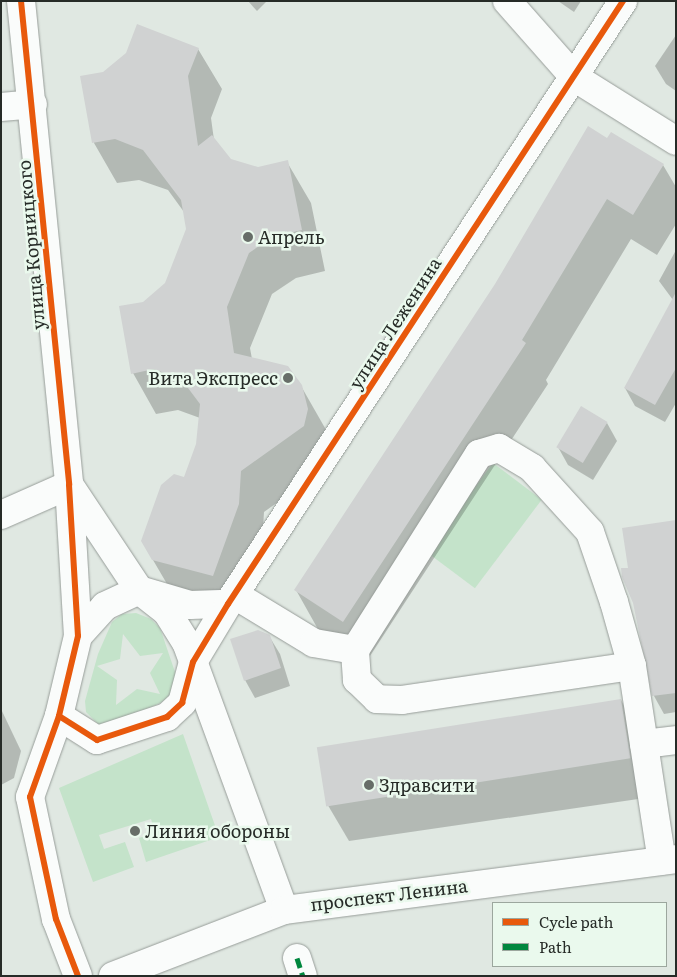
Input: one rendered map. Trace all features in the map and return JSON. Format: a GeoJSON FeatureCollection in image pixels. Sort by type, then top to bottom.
{"type":"FeatureCollection","features":[{"type":"Feature","properties":{"kind":"street","name":"улица Корницкого"},"geometry":{"type":"LineString","coordinates":[[21,1],[33,104],[69,485],[78,636]]}},
{"type":"Feature","properties":{"kind":"street"},"geometry":{"type":"LineString","coordinates":[[507,1],[574,77],[676,141]]}},
{"type":"Feature","properties":{"kind":"street","name":"улица Леженина"},"geometry":{"type":"LineString","coordinates":[[193,662],[623,1]]}},
{"type":"Feature","properties":{"kind":"street"},"geometry":{"type":"LineString","coordinates":[[1,107],[33,104]]}},
{"type":"Feature","properties":{"kind":"street"},"geometry":{"type":"LineString","coordinates":[[632,666],[402,700],[377,698],[357,680],[355,650],[479,454],[499,448],[532,468],[590,532],[632,666],[644,744],[669,860]]}},
{"type":"Feature","properties":{"kind":"street"},"geometry":{"type":"LineString","coordinates":[[1,515],[69,485],[139,590],[167,612],[186,642],[284,910]]}},
{"type":"Feature","properties":{"kind":"street"},"geometry":{"type":"LineString","coordinates":[[78,976],[56,919],[30,797],[59,716],[78,636],[104,606],[139,590],[190,605],[232,600],[314,643],[355,650]]}},
{"type":"Feature","properties":{"kind":"street"},"geometry":{"type":"LineString","coordinates":[[59,716],[97,740],[167,717],[182,703],[193,662]]}},
{"type":"Feature","properties":{"kind":"street"},"geometry":{"type":"LineString","coordinates":[[644,744],[676,740]]}},
{"type":"Feature","properties":{"kind":"street","name":"проспект Ленина"},"geometry":{"type":"LineString","coordinates":[[113,976],[284,910],[669,860]]}},
{"type":"Feature","properties":{"kind":"green space"},"geometry":{"type":"Polygon","coordinates":[[[493,463],[542,500],[475,588],[426,552],[493,463]]]}},
{"type":"Feature","properties":{"kind":"green space"},"geometry":{"type":"Polygon","coordinates":[[[136,613],[151,619],[160,628],[176,675],[171,694],[162,702],[120,722],[99,725],[86,712],[85,701],[98,654],[112,622],[122,614],[136,613]],[[123,634],[120,659],[97,666],[117,680],[116,705],[137,689],[160,694],[150,673],[163,653],[140,656],[123,634]]]}},
{"type":"Feature","properties":{"kind":"green space"},"geometry":{"type":"Polygon","coordinates":[[[183,734],[219,837],[146,862],[139,838],[155,833],[151,819],[99,835],[104,849],[125,842],[134,867],[93,882],[59,788],[183,734]]]}},
{"type":"Feature","properties":{"kind":"building"},"geometry":{"type":"Polygon","coordinates":[[[137,24],[199,48],[188,76],[198,146],[212,135],[231,159],[258,167],[288,160],[302,230],[272,237],[249,253],[227,307],[234,353],[288,366],[302,385],[308,409],[304,426],[241,471],[239,504],[213,576],[152,560],[141,541],[161,485],[174,474],[184,477],[196,444],[200,404],[182,380],[154,369],[131,374],[119,306],[143,302],[165,283],[186,229],[181,200],[143,150],[115,139],[92,143],[80,76],[103,72],[126,53],[137,24]]]}},
{"type":"Feature","properties":{"kind":"building"},"geometry":{"type":"Polygon","coordinates":[[[588,126],[607,138],[611,132],[664,164],[633,215],[607,199],[522,340],[526,343],[343,622],[294,590],[495,284],[588,126]]]}},
{"type":"Feature","properties":{"kind":"building"},"geometry":{"type":"Polygon","coordinates":[[[676,292],[676,368],[655,405],[624,388],[676,292]]]}},
{"type":"Feature","properties":{"kind":"building"},"geometry":{"type":"Polygon","coordinates":[[[581,406],[608,422],[583,463],[556,447],[581,406]]]}},
{"type":"Feature","properties":{"kind":"building"},"geometry":{"type":"Polygon","coordinates":[[[676,520],[676,693],[652,696],[633,603],[622,577],[621,568],[628,568],[622,528],[676,520]]]}},
{"type":"Feature","properties":{"kind":"building"},"geometry":{"type":"Polygon","coordinates":[[[258,630],[270,635],[281,668],[244,681],[230,639],[258,630]]]}},
{"type":"Feature","properties":{"kind":"building"},"geometry":{"type":"Polygon","coordinates":[[[621,699],[630,758],[326,806],[317,747],[621,699]]]}},
{"type":"Feature","properties":{"kind":"marked path"},"geometry":{"type":"LineString","coordinates":[[297,958],[303,976]]}},
{"type":"Feature","properties":{"kind":"cycle path"},"geometry":{"type":"LineString","coordinates":[[21,1],[69,485],[78,636],[59,716],[30,797],[56,919],[78,976]]}},
{"type":"Feature","properties":{"kind":"cycle path"},"geometry":{"type":"LineString","coordinates":[[59,716],[97,740],[167,717],[182,703],[193,662],[228,604],[623,1]]}},
{"type":"Feature","properties":{"kind":"place","name":"Апрель"},"geometry":{"type":"Point","coordinates":[248,237]}},
{"type":"Feature","properties":{"kind":"place","name":"Вита Экспресс"},"geometry":{"type":"Point","coordinates":[288,378]}},
{"type":"Feature","properties":{"kind":"place","name":"Здравсити"},"geometry":{"type":"Point","coordinates":[369,785]}},
{"type":"Feature","properties":{"kind":"place","name":"Линия обороны"},"geometry":{"type":"Point","coordinates":[135,831]}}]}
